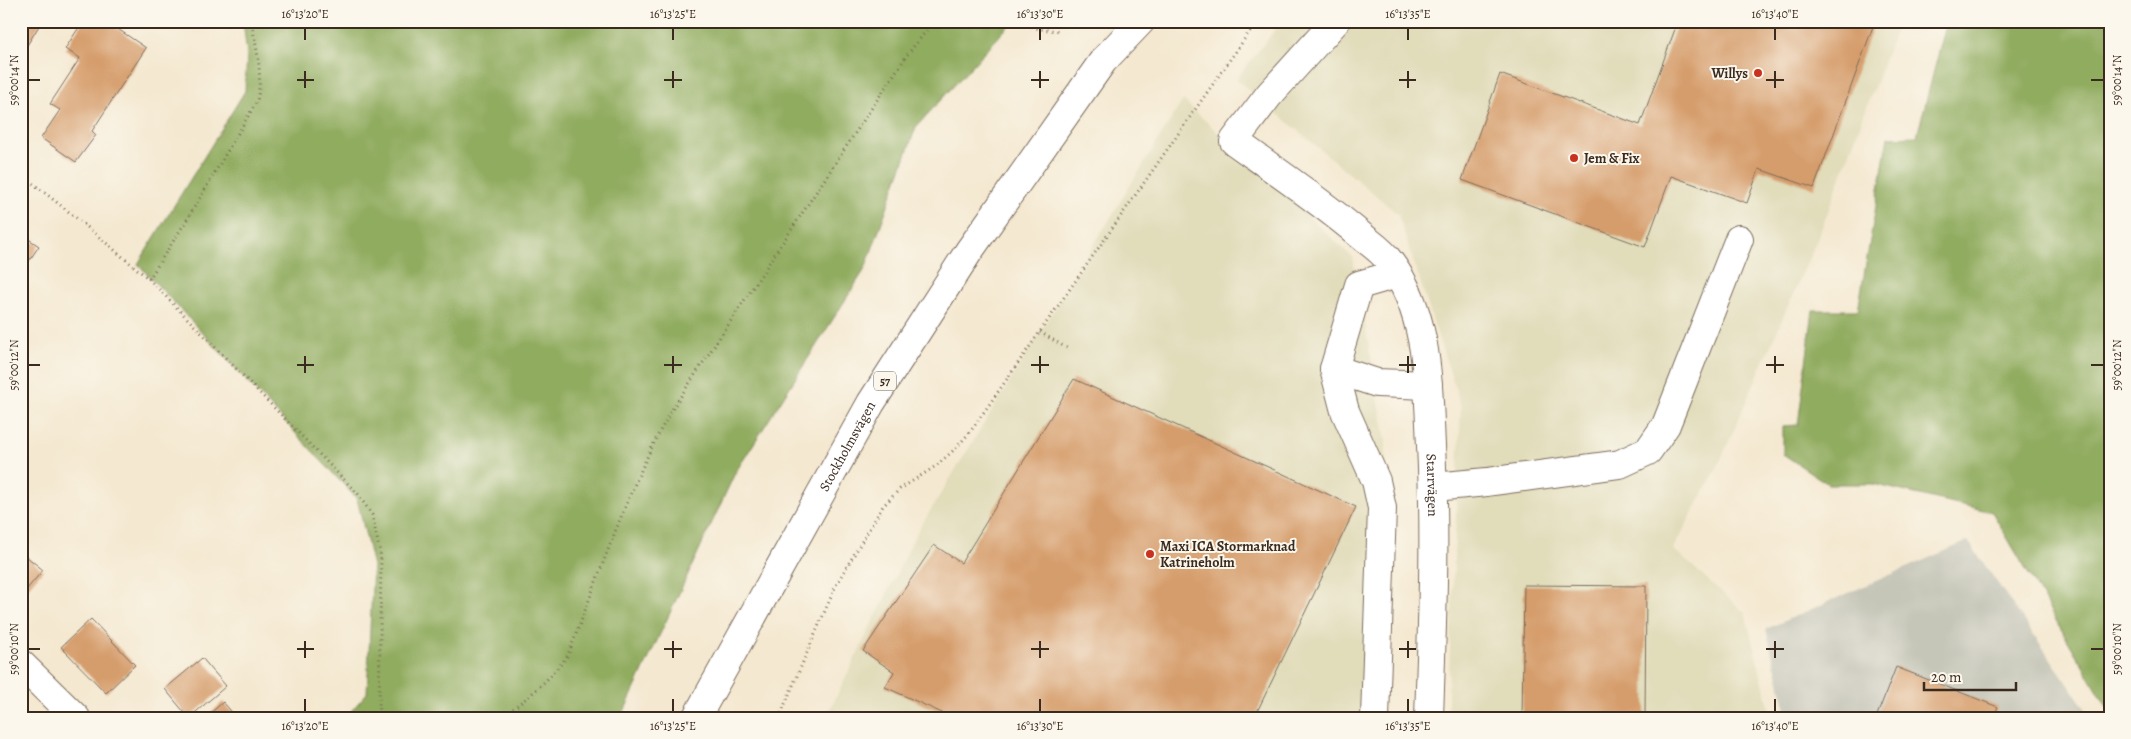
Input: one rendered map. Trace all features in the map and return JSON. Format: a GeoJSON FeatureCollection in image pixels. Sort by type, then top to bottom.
{"type":"FeatureCollection","features":[{"type":"Feature","properties":{"kind":"main road","name":"Stockholmsvägen"},"geometry":{"type":"LineString","coordinates":[[1103,61],[1119,21]]}},
{"type":"Feature","properties":{"kind":"main road","name":"Stockholmsvägen"},"geometry":{"type":"LineString","coordinates":[[696,718],[871,403],[969,252],[1103,61],[1141,21]]}},
{"type":"Feature","properties":{"kind":"main road"},"geometry":{"type":"LineString","coordinates":[[1336,21],[1269,94],[1234,141],[1335,214],[1393,267],[1359,285],[1334,369],[1346,411],[1376,481],[1382,508],[1375,718]]}},
{"type":"Feature","properties":{"kind":"main road"},"geometry":{"type":"LineString","coordinates":[[1434,487],[1487,482],[1620,464],[1648,451],[1666,425],[1739,239]]}},
{"type":"Feature","properties":{"kind":"main road","name":"Starrvägen"},"geometry":{"type":"LineString","coordinates":[[1393,267],[1407,289],[1419,325],[1428,385],[1434,487],[1435,548],[1429,718]]}},
{"type":"Feature","properties":{"kind":"main road"},"geometry":{"type":"LineString","coordinates":[[1334,369],[1377,383],[1428,385]]}},
{"type":"Feature","properties":{"kind":"main road"},"geometry":{"type":"LineString","coordinates":[[21,664],[76,718]]}},
{"type":"Feature","properties":{"kind":"path"},"geometry":{"type":"LineString","coordinates":[[149,279],[188,218],[257,101],[261,84],[260,68],[251,21]]}},
{"type":"Feature","properties":{"kind":"path"},"geometry":{"type":"LineString","coordinates":[[501,718],[554,674],[568,656],[639,476],[654,441],[671,411],[907,54],[934,21]]}},
{"type":"Feature","properties":{"kind":"path"},"geometry":{"type":"LineString","coordinates":[[1018,21],[1039,29],[1061,31]]}},
{"type":"Feature","properties":{"kind":"path"},"geometry":{"type":"LineString","coordinates":[[779,718],[836,583],[883,506],[900,489],[936,466],[970,432],[1257,21]]}},
{"type":"Feature","properties":{"kind":"path"},"geometry":{"type":"LineString","coordinates":[[21,174],[149,279],[358,494],[372,515],[381,556],[379,718]]}},
{"type":"Feature","properties":{"kind":"path"},"geometry":{"type":"LineString","coordinates":[[1040,332],[1068,349]]}},
{"type":"Feature","properties":{"kind":"shaded area"},"geometry":{"type":"Polygon","coordinates":[[[1282,21],[1899,21],[1819,235],[1718,466],[1673,549],[1745,613],[1772,718],[1447,718],[1461,406],[1398,214],[1236,79],[1282,21]]]}},
{"type":"Feature","properties":{"kind":"shaded area"},"geometry":{"type":"Polygon","coordinates":[[[1183,100],[1353,258],[1386,441],[1380,718],[826,718],[916,534],[1183,100]]]}},
{"type":"Feature","properties":{"kind":"shaded area"},"geometry":{"type":"Polygon","coordinates":[[[1968,541],[2092,718],[1788,718],[1766,629],[1968,541]]]}},
{"type":"Feature","properties":{"kind":"green space"},"geometry":{"type":"Polygon","coordinates":[[[243,21],[1013,21],[916,127],[865,269],[735,473],[621,718],[345,718],[367,693],[373,566],[357,499],[138,264],[245,91],[247,54],[243,21]]]}},
{"type":"Feature","properties":{"kind":"green space"},"geometry":{"type":"Polygon","coordinates":[[[1947,21],[2110,21],[2110,712],[1992,512],[1873,484],[1828,484],[1783,454],[1783,426],[1798,425],[1813,310],[1858,310],[1888,137],[1917,136],[1947,21]]]}},
{"type":"Feature","properties":{"kind":"building"},"geometry":{"type":"Polygon","coordinates":[[[21,21],[42,21],[21,55],[21,21]]]}},
{"type":"Feature","properties":{"kind":"building"},"geometry":{"type":"Polygon","coordinates":[[[83,21],[106,21],[146,48],[92,131],[96,135],[76,162],[41,138],[60,110],[50,104],[80,58],[65,49],[83,21]]]}},
{"type":"Feature","properties":{"kind":"building"},"geometry":{"type":"Polygon","coordinates":[[[1678,21],[1875,21],[1814,188],[1759,169],[1747,203],[1671,176],[1645,247],[1462,180],[1500,74],[1640,125],[1678,21]]]}},
{"type":"Feature","properties":{"kind":"building"},"geometry":{"type":"Polygon","coordinates":[[[21,234],[39,246],[21,273],[21,234]]]}},
{"type":"Feature","properties":{"kind":"building","name":"Maxi ICA Stormarknad Katrineholm"},"geometry":{"type":"Polygon","coordinates":[[[1074,379],[1356,507],[1254,718],[953,718],[885,687],[894,672],[863,651],[934,545],[961,563],[1074,379]]]}},
{"type":"Feature","properties":{"kind":"building"},"geometry":{"type":"Polygon","coordinates":[[[21,552],[43,570],[21,596],[21,552]]]}},
{"type":"Feature","properties":{"kind":"building"},"geometry":{"type":"Polygon","coordinates":[[[1524,585],[1646,586],[1645,718],[1522,718],[1524,585]]]}},
{"type":"Feature","properties":{"kind":"building"},"geometry":{"type":"Polygon","coordinates":[[[91,619],[135,665],[106,693],[61,647],[91,619]]]}},
{"type":"Feature","properties":{"kind":"building"},"geometry":{"type":"Polygon","coordinates":[[[202,658],[226,686],[189,718],[165,689],[202,658]]]}},
{"type":"Feature","properties":{"kind":"building"},"geometry":{"type":"Polygon","coordinates":[[[1896,667],[1998,707],[1993,718],[1876,718],[1896,667]]]}},
{"type":"Feature","properties":{"kind":"building"},"geometry":{"type":"Polygon","coordinates":[[[223,702],[237,718],[205,718],[223,702]]]}},
{"type":"Feature","properties":{"kind":"place","name":"Willys"},"geometry":{"type":"Point","coordinates":[1758,73]}},
{"type":"Feature","properties":{"kind":"place","name":"Jem & Fix"},"geometry":{"type":"Point","coordinates":[1574,158]}},
{"type":"Feature","properties":{"kind":"place","name":"Maxi ICA Stormarknad Katrineholm"},"geometry":{"type":"Point","coordinates":[1150,554]}}]}
